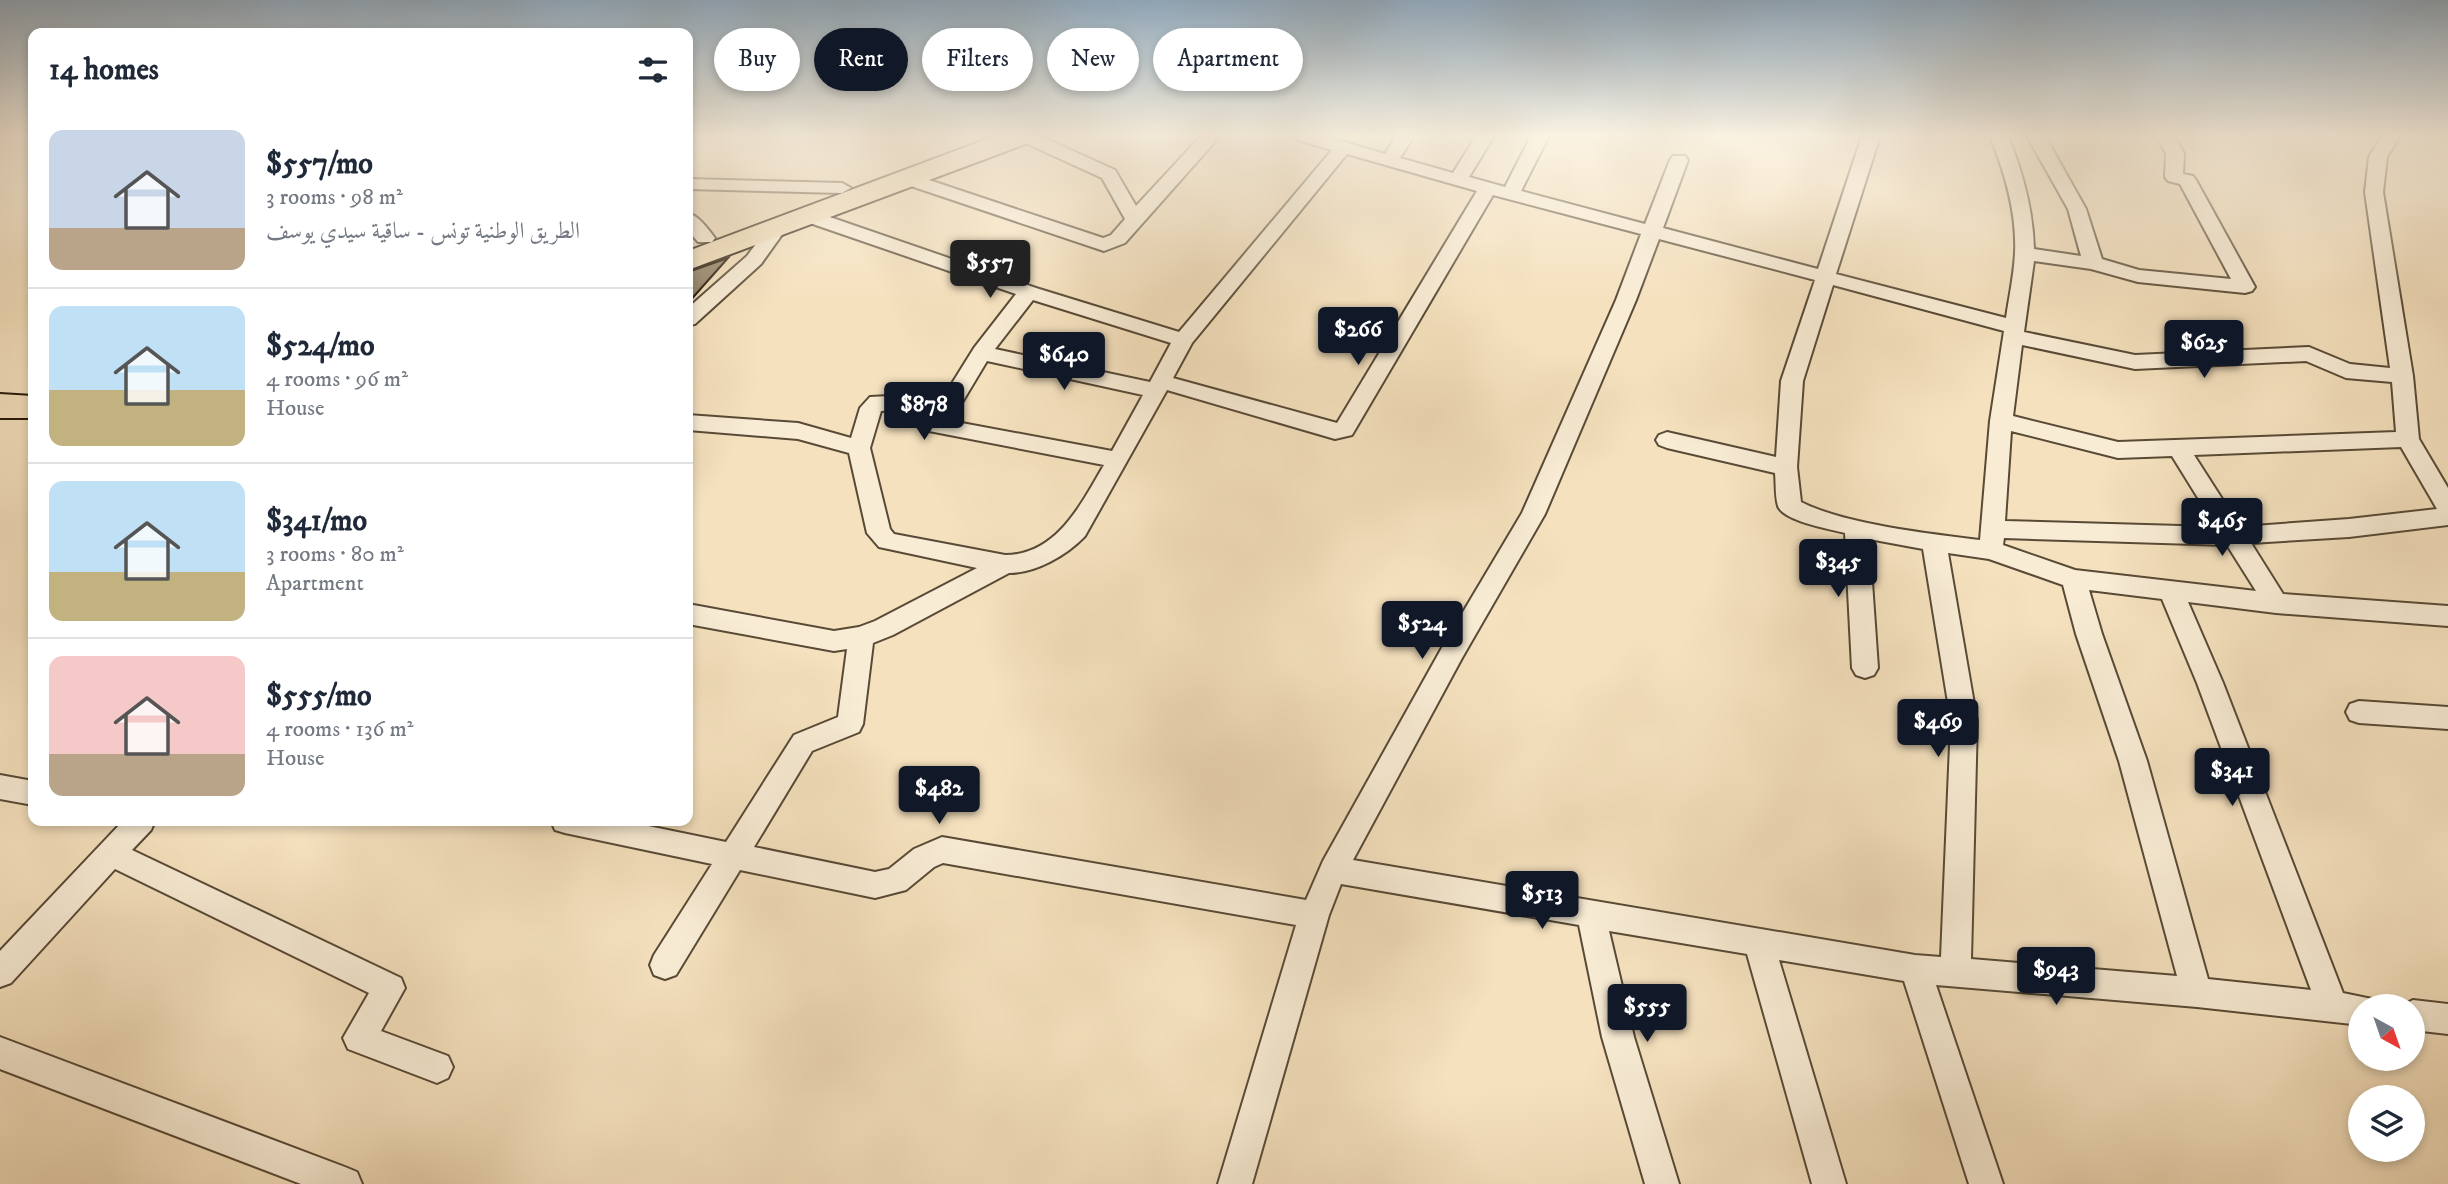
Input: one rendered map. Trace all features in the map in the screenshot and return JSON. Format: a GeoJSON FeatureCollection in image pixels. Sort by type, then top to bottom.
{"type":"FeatureCollection","features":[{"type":"Feature","properties":{"kind":"main road"},"geometry":{"type":"LineString","coordinates":[[694,234],[832,191]]}},
{"type":"Feature","properties":{"kind":"main road"},"geometry":{"type":"LineString","coordinates":[[693,259],[877,191]]}},
{"type":"Feature","properties":{"kind":"main road"},"geometry":{"type":"LineString","coordinates":[[0,406],[28,407]]}},
{"type":"Feature","properties":{"kind":"main road"},"geometry":{"type":"LineString","coordinates":[[0,429],[28,428]]}},
{"type":"Feature","properties":{"kind":"street"},"geometry":{"type":"LineString","coordinates":[[944,191],[1104,245],[1118,239],[1160,191]]}},
{"type":"Feature","properties":{"kind":"street"},"geometry":{"type":"LineString","coordinates":[[1118,191],[1134,219]]}},
{"type":"Feature","properties":{"kind":"street"},"geometry":{"type":"LineString","coordinates":[[950,400],[878,402],[870,408],[859,448],[879,533],[887,541],[1005,564],[1020,564],[1066,541],[1076,530],[1118,460],[1183,340],[1308,191]]}},
{"type":"Feature","properties":{"kind":"street"},"geometry":{"type":"LineString","coordinates":[[981,353],[1158,386],[1335,431],[1344,430],[1485,191]]}},
{"type":"Feature","properties":{"kind":"street"},"geometry":{"type":"LineString","coordinates":[[1508,191],[2136,362],[2309,354],[2346,371],[2402,376]]}},
{"type":"Feature","properties":{"kind":"street"},"geometry":{"type":"LineString","coordinates":[[1236,1184],[1314,915],[1333,870],[1454,651],[1534,514],[1592,382],[1668,191]]}},
{"type":"Feature","properties":{"kind":"street"},"geometry":{"type":"LineString","coordinates":[[1854,191],[1792,381],[1786,467],[1790,506],[1808,514],[1856,527],[1934,544],[1993,540],[2233,536],[2349,528],[2448,516]]}},
{"type":"Feature","properties":{"kind":"street"},"geometry":{"type":"LineString","coordinates":[[1993,540],[2001,421],[2025,254],[2025,228],[2017,191]]}},
{"type":"Feature","properties":{"kind":"street"},"geometry":{"type":"LineString","coordinates":[[2067,191],[2077,209],[2093,263]]}},
{"type":"Feature","properties":{"kind":"street"},"geometry":{"type":"LineString","coordinates":[[2025,254],[2093,263],[2138,276],[2245,287],[2193,191]]}},
{"type":"Feature","properties":{"kind":"street"},"geometry":{"type":"LineString","coordinates":[[2374,191],[2402,376],[2408,439],[2448,508]]}},
{"type":"Feature","properties":{"kind":"street"},"geometry":{"type":"LineString","coordinates":[[811,217],[1029,292],[1183,340]]}},
{"type":"Feature","properties":{"kind":"street"},"geometry":{"type":"LineString","coordinates":[[693,315],[754,260],[777,229]]}},
{"type":"Feature","properties":{"kind":"street"},"geometry":{"type":"LineString","coordinates":[[1029,292],[981,353],[950,400],[937,426],[1118,460]]}},
{"type":"Feature","properties":{"kind":"street"},"geometry":{"type":"LineString","coordinates":[[2001,421],[2106,448],[2179,449],[2408,439]]}},
{"type":"Feature","properties":{"kind":"street"},"geometry":{"type":"LineString","coordinates":[[693,423],[798,431],[859,448]]}},
{"type":"Feature","properties":{"kind":"street"},"geometry":{"type":"LineString","coordinates":[[1667,440],[1786,467]]}},
{"type":"Feature","properties":{"kind":"street"},"geometry":{"type":"LineString","coordinates":[[2179,449],[2276,603]]}},
{"type":"Feature","properties":{"kind":"street"},"geometry":{"type":"LineString","coordinates":[[1856,527],[1866,668]]}},
{"type":"Feature","properties":{"kind":"street"},"geometry":{"type":"LineString","coordinates":[[1993,540],[2074,579],[2276,603],[2448,616]]}},
{"type":"Feature","properties":{"kind":"street"},"geometry":{"type":"LineString","coordinates":[[1934,544],[1964,721],[1955,973]]}},
{"type":"Feature","properties":{"kind":"street"},"geometry":{"type":"LineString","coordinates":[[693,615],[834,641],[884,628],[1005,564]]}},
{"type":"Feature","properties":{"kind":"street"},"geometry":{"type":"LineString","coordinates":[[2074,579],[2089,634],[2133,761],[2197,992]]}},
{"type":"Feature","properties":{"kind":"street"},"geometry":{"type":"LineString","coordinates":[[1333,870],[1915,969],[2197,992],[2347,1009],[2171,592]]}},
{"type":"Feature","properties":{"kind":"street"},"geometry":{"type":"LineString","coordinates":[[665,965],[803,743],[850,724],[861,636]]}},
{"type":"Feature","properties":{"kind":"street"},"geometry":{"type":"LineString","coordinates":[[2359,712],[2448,718]]}},
{"type":"Feature","properties":{"kind":"street"},"geometry":{"type":"LineString","coordinates":[[0,787],[28,792]]}},
{"type":"Feature","properties":{"kind":"street"},"geometry":{"type":"LineString","coordinates":[[0,973],[136,826]]}},
{"type":"Feature","properties":{"kind":"street"},"geometry":{"type":"LineString","coordinates":[[591,826],[875,885],[897,881],[924,858],[943,850],[1314,915]]}},
{"type":"Feature","properties":{"kind":"street"},"geometry":{"type":"LineString","coordinates":[[110,853],[390,988],[359,1038],[437,1067]]}},
{"type":"Feature","properties":{"kind":"street"},"geometry":{"type":"LineString","coordinates":[[1591,914],[1618,1037],[1662,1184]]}},
{"type":"Feature","properties":{"kind":"street"},"geometry":{"type":"LineString","coordinates":[[1759,944],[1829,1184]]}},
{"type":"Feature","properties":{"kind":"street"},"geometry":{"type":"LineString","coordinates":[[1915,969],[1986,1184]]}},
{"type":"Feature","properties":{"kind":"street"},"geometry":{"type":"LineString","coordinates":[[2426,1016],[2448,1019]]}},
{"type":"Feature","properties":{"kind":"street"},"geometry":{"type":"LineString","coordinates":[[0,1053],[345,1184]]}},
{"type":"Feature","properties":{"kind":"building"},"geometry":{"type":"Polygon","coordinates":[[[728,258],[693,297],[693,270],[728,258]]]}}]}
